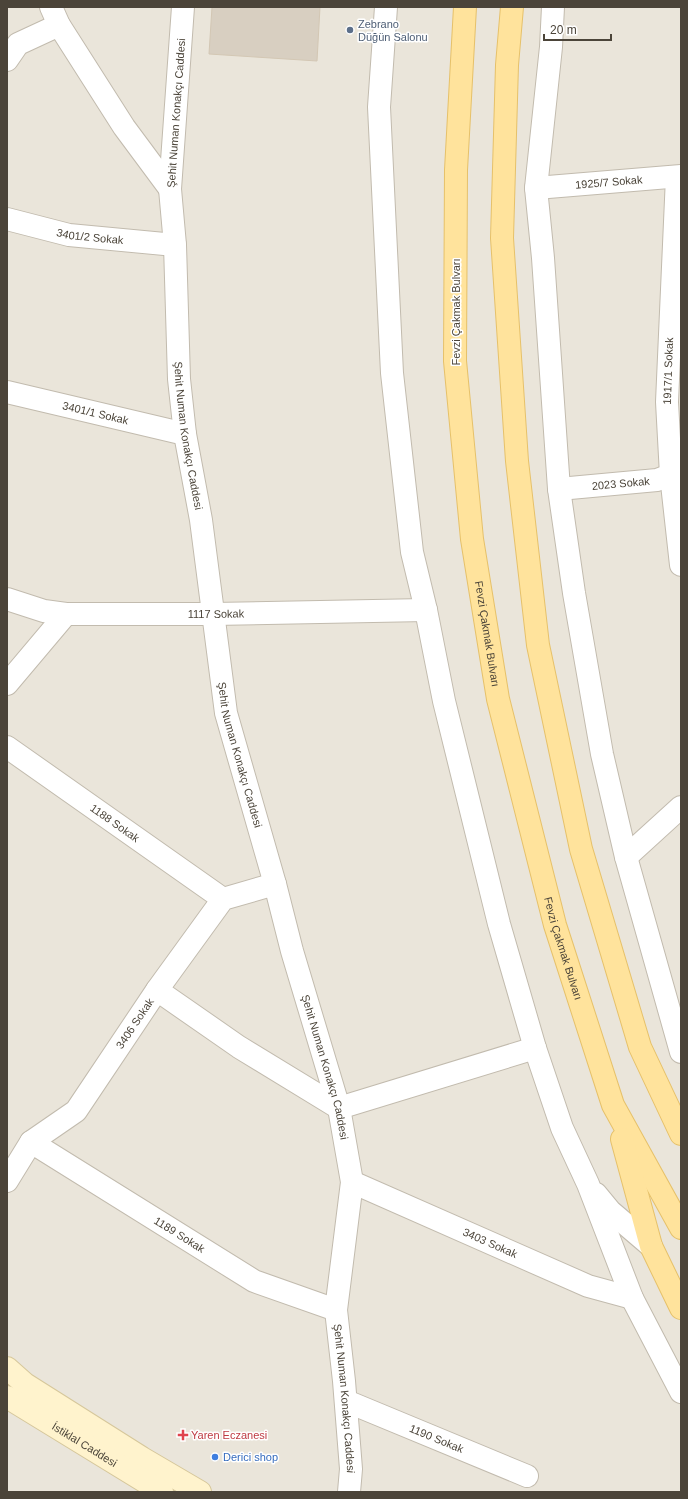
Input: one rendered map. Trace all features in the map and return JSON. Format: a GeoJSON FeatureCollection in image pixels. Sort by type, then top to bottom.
{"type":"FeatureCollection","features":[{"type":"Feature","properties":{"kind":"main road","name":"Fevzi Çakmak Bulvarı"},"geometry":{"type":"LineString","coordinates":[[465,7],[456,170],[455,361],[472,539],[498,699],[555,925],[613,1105],[681,1228]]}},
{"type":"Feature","properties":{"kind":"main road"},"geometry":{"type":"LineString","coordinates":[[512,7],[507,65],[502,238],[517,461],[538,645],[583,857],[640,1048],[681,1134]]}},
{"type":"Feature","properties":{"kind":"main road"},"geometry":{"type":"LineString","coordinates":[[613,1105],[651,1246],[681,1308]]}},
{"type":"Feature","properties":{"kind":"main road"},"geometry":{"type":"LineString","coordinates":[[7,1368],[137,1476],[200,1492]]}},
{"type":"Feature","properties":{"kind":"main road","name":"İstiklal Caddesi"},"geometry":{"type":"LineString","coordinates":[[7,1397],[162,1492]]}},
{"type":"Feature","properties":{"kind":"street","name":"Şehit Numan Konakçı Caddesi"},"geometry":{"type":"LineString","coordinates":[[184,7],[170,189],[175,245],[179,379],[185,434],[201,520],[226,714],[275,884],[292,951],[339,1108],[352,1182],[336,1310],[346,1401],[351,1469],[349,1492]]}},
{"type":"Feature","properties":{"kind":"street"},"geometry":{"type":"LineString","coordinates":[[386,7],[380,108],[392,374],[412,552],[426,610],[444,701],[499,924],[535,1048],[562,1128],[588,1184],[632,1298],[681,1392]]}},
{"type":"Feature","properties":{"kind":"street"},"geometry":{"type":"LineString","coordinates":[[553,7],[551,47],[536,188],[543,258],[559,489],[574,593],[602,754],[626,857],[681,1052]]}},
{"type":"Feature","properties":{"kind":"street"},"geometry":{"type":"LineString","coordinates":[[7,60],[18,44],[55,16],[124,126],[170,189]]}},
{"type":"Feature","properties":{"kind":"street","name":"1925/7 Sokak"},"geometry":{"type":"LineString","coordinates":[[536,188],[679,177]]}},
{"type":"Feature","properties":{"kind":"street","name":"1917/1 Sokak"},"geometry":{"type":"LineString","coordinates":[[679,177],[667,402],[676,473],[681,565]]}},
{"type":"Feature","properties":{"kind":"street","name":"3401/2 Sokak"},"geometry":{"type":"LineString","coordinates":[[7,220],[69,234],[175,245]]}},
{"type":"Feature","properties":{"kind":"street","name":"3401/1 Sokak"},"geometry":{"type":"LineString","coordinates":[[7,392],[185,434]]}},
{"type":"Feature","properties":{"kind":"street","name":"2023 Sokak"},"geometry":{"type":"LineString","coordinates":[[559,489],[657,480],[676,473]]}},
{"type":"Feature","properties":{"kind":"street","name":"1117 Sokak"},"geometry":{"type":"LineString","coordinates":[[7,600],[44,611],[66,614],[213,614],[426,610]]}},
{"type":"Feature","properties":{"kind":"street"},"geometry":{"type":"LineString","coordinates":[[7,684],[66,614]]}},
{"type":"Feature","properties":{"kind":"street","name":"1188 Sokak"},"geometry":{"type":"LineString","coordinates":[[7,747],[223,899]]}},
{"type":"Feature","properties":{"kind":"street"},"geometry":{"type":"LineString","coordinates":[[626,857],[681,807]]}},
{"type":"Feature","properties":{"kind":"street"},"geometry":{"type":"LineString","coordinates":[[223,899],[275,884]]}},
{"type":"Feature","properties":{"kind":"street","name":"3406 Sokak"},"geometry":{"type":"LineString","coordinates":[[7,1181],[31,1142],[76,1111],[157,990],[223,899]]}},
{"type":"Feature","properties":{"kind":"street"},"geometry":{"type":"LineString","coordinates":[[157,990],[239,1047],[339,1108],[535,1048]]}},
{"type":"Feature","properties":{"kind":"street","name":"1189 Sokak"},"geometry":{"type":"LineString","coordinates":[[31,1142],[254,1281],[336,1310]]}},
{"type":"Feature","properties":{"kind":"street","name":"3403 Sokak"},"geometry":{"type":"LineString","coordinates":[[352,1182],[588,1286],[632,1298]]}},
{"type":"Feature","properties":{"kind":"street"},"geometry":{"type":"LineString","coordinates":[[588,1184],[610,1211],[651,1246]]}},
{"type":"Feature","properties":{"kind":"street","name":"1190 Sokak"},"geometry":{"type":"LineString","coordinates":[[346,1401],[528,1476]]}},
{"type":"Feature","properties":{"kind":"shaded area"},"geometry":{"type":"Polygon","coordinates":[[[7,7],[681,7],[681,1492],[7,1492],[7,7]]]}},
{"type":"Feature","properties":{"kind":"building"},"geometry":{"type":"Polygon","coordinates":[[[212,7],[320,7],[317,61],[209,54],[212,7]]]}},
{"type":"Feature","properties":{"kind":"place","name":"Zebrano Düğün Salonu"},"geometry":{"type":"Point","coordinates":[350,30]}},
{"type":"Feature","properties":{"kind":"place","name":"Yaren Eczanesi"},"geometry":{"type":"Point","coordinates":[183,1435]}},
{"type":"Feature","properties":{"kind":"place","name":"Derici shop"},"geometry":{"type":"Point","coordinates":[215,1457]}}]}
